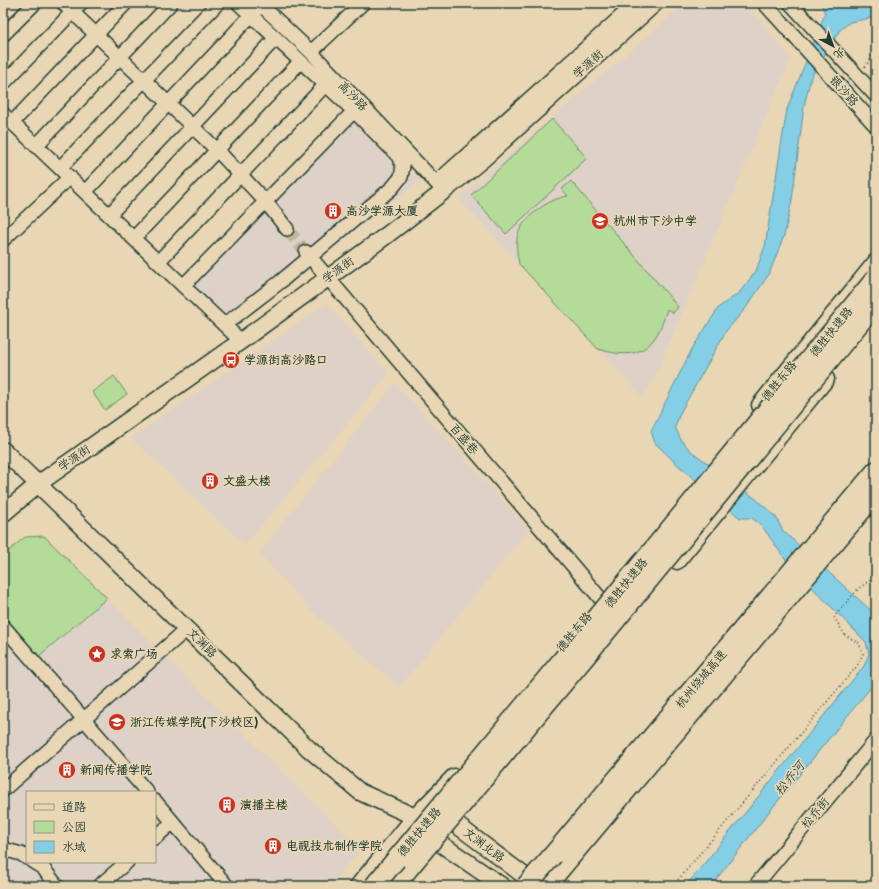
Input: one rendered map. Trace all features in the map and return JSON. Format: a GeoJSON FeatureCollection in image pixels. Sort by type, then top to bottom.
{"type":"FeatureCollection","features":[{"type":"Feature","properties":{"kind":"highway","name":"德胜快速路"},"geometry":{"type":"LineString","coordinates":[[374,886],[573,647],[876,278]]}},
{"type":"Feature","properties":{"kind":"highway","name":"德胜快速路"},"geometry":{"type":"LineString","coordinates":[[394,886],[620,615],[876,303]]}},
{"type":"Feature","properties":{"kind":"highway","name":"杭州绕城高速"},"geometry":{"type":"LineString","coordinates":[[526,886],[876,471]]}},
{"type":"Feature","properties":{"kind":"highway","name":"杭州绕城高速"},"geometry":{"type":"LineString","coordinates":[[546,886],[876,493]]}},
{"type":"Feature","properties":{"kind":"main road","name":"学源街"},"geometry":{"type":"LineString","coordinates":[[3,500],[34,480],[233,333],[325,276],[387,235],[638,3]]}},
{"type":"Feature","properties":{"kind":"main road","name":"学源街"},"geometry":{"type":"LineString","coordinates":[[440,187],[484,158],[655,3]]}},
{"type":"Feature","properties":{"kind":"main road","name":"德胜东路"},"geometry":{"type":"LineString","coordinates":[[358,886],[415,818],[453,779],[876,262]]}},
{"type":"Feature","properties":{"kind":"main road"},"geometry":{"type":"LineString","coordinates":[[406,886],[711,520],[876,318]]}},
{"type":"Feature","properties":{"kind":"main road","name":"文渊路"},"geometry":{"type":"LineString","coordinates":[[3,450],[309,749],[360,792],[415,818]]}},
{"type":"Feature","properties":{"kind":"main road","name":"学源街"},"geometry":{"type":"LineString","coordinates":[[3,514],[34,480]]}},
{"type":"Feature","properties":{"kind":"main road","name":"文渊北路"},"geometry":{"type":"LineString","coordinates":[[415,818],[457,825],[538,886]]}},
{"type":"Feature","properties":{"kind":"main road","name":"文渊北路"},"geometry":{"type":"LineString","coordinates":[[415,818],[441,844],[502,886]]}},
{"type":"Feature","properties":{"kind":"street"},"geometry":{"type":"LineString","coordinates":[[3,35],[35,3]]}},
{"type":"Feature","properties":{"kind":"street"},"geometry":{"type":"LineString","coordinates":[[126,3],[96,35],[8,118],[233,333],[238,315],[308,255],[392,188],[401,177],[402,166],[398,156],[354,111],[330,80],[300,62],[238,3]]}},
{"type":"Feature","properties":{"kind":"street"},"geometry":{"type":"LineString","coordinates":[[36,146],[171,3]]}},
{"type":"Feature","properties":{"kind":"street"},"geometry":{"type":"LineString","coordinates":[[3,240],[65,173],[144,81],[218,3]]}},
{"type":"Feature","properties":{"kind":"street"},"geometry":{"type":"LineString","coordinates":[[311,52],[363,3]]}},
{"type":"Feature","properties":{"kind":"street","name":"银沙路"},"geometry":{"type":"LineString","coordinates":[[764,3],[876,126]]}},
{"type":"Feature","properties":{"kind":"street","name":"银沙路"},"geometry":{"type":"LineString","coordinates":[[790,3],[876,96]]}},
{"type":"Feature","properties":{"kind":"street"},"geometry":{"type":"LineString","coordinates":[[84,192],[252,16],[260,4]]}},
{"type":"Feature","properties":{"kind":"street","name":"高沙路"},"geometry":{"type":"LineString","coordinates":[[260,4],[311,52],[330,80],[440,187]]}},
{"type":"Feature","properties":{"kind":"street"},"geometry":{"type":"LineString","coordinates":[[3,84],[72,6],[96,35],[217,150],[266,202],[287,229]]}},
{"type":"Feature","properties":{"kind":"street"},"geometry":{"type":"LineString","coordinates":[[109,215],[276,38]]}},
{"type":"Feature","properties":{"kind":"street"},"geometry":{"type":"LineString","coordinates":[[134,238],[300,62]]}},
{"type":"Feature","properties":{"kind":"street"},"geometry":{"type":"LineString","coordinates":[[158,262],[330,80]]}},
{"type":"Feature","properties":{"kind":"street"},"geometry":{"type":"LineString","coordinates":[[183,286],[354,111]]}},
{"type":"Feature","properties":{"kind":"street","name":"百盛巷"},"geometry":{"type":"LineString","coordinates":[[308,255],[601,599]]}},
{"type":"Feature","properties":{"kind":"street"},"geometry":{"type":"LineString","coordinates":[[3,626],[146,791]]}},
{"type":"Feature","properties":{"kind":"street"},"geometry":{"type":"LineString","coordinates":[[3,790],[187,629]]}},
{"type":"Feature","properties":{"kind":"street","name":"松乔街"},"geometry":{"type":"LineString","coordinates":[[755,886],[876,740]]}},
{"type":"Feature","properties":{"kind":"street"},"geometry":{"type":"LineString","coordinates":[[156,803],[227,886]]}},
{"type":"Feature","properties":{"kind":"street"},"geometry":{"type":"LineString","coordinates":[[156,837],[173,822]]}},
{"type":"Feature","properties":{"kind":"street"},"geometry":{"type":"LineString","coordinates":[[3,849],[21,854],[26,857]]}},
{"type":"Feature","properties":{"kind":"street"},"geometry":{"type":"LineString","coordinates":[[35,863],[43,868],[57,886]]}},
{"type":"Feature","properties":{"kind":"street"},"geometry":{"type":"LineString","coordinates":[[100,886],[126,863]]}},
{"type":"Feature","properties":{"kind":"path"},"geometry":{"type":"LineString","coordinates":[[857,75],[868,64],[876,50]]}},
{"type":"Feature","properties":{"kind":"path"},"geometry":{"type":"LineString","coordinates":[[673,886],[857,666],[863,654],[859,643],[845,635],[834,617],[859,588],[876,576]]}},
{"type":"Feature","properties":{"kind":"shaded area","name":"杭州市下沙中学"},"geometry":{"type":"Polygon","coordinates":[[[684,3],[744,3],[791,57],[652,384],[642,396],[458,198],[662,24],[684,3]]]}},
{"type":"Feature","properties":{"kind":"shaded area","name":"高沙学源大厦"},"geometry":{"type":"Polygon","coordinates":[[[354,111],[420,181],[227,328],[183,286],[354,111]]]}},
{"type":"Feature","properties":{"kind":"shaded area"},"geometry":{"type":"Polygon","coordinates":[[[327,303],[389,374],[245,545],[131,438],[327,303]]]}},
{"type":"Feature","properties":{"kind":"shaded area"},"geometry":{"type":"Polygon","coordinates":[[[395,383],[529,530],[399,687],[312,611],[259,553],[395,383]]]}},
{"type":"Feature","properties":{"kind":"shaded area","name":"浙江传媒学院(下沙校区)"},"geometry":{"type":"Polygon","coordinates":[[[44,536],[348,837],[359,850],[330,886],[3,886],[3,556],[25,537],[44,536]]]}},
{"type":"Feature","properties":{"kind":"green space"},"geometry":{"type":"Polygon","coordinates":[[[552,119],[587,158],[506,234],[471,195],[552,119]]]}},
{"type":"Feature","properties":{"kind":"green space"},"geometry":{"type":"Polygon","coordinates":[[[571,181],[678,307],[673,313],[667,309],[657,334],[644,348],[635,352],[625,354],[613,353],[598,349],[519,264],[517,238],[519,231],[529,217],[544,205],[568,196],[562,189],[571,181]]]}},
{"type":"Feature","properties":{"kind":"green space"},"geometry":{"type":"Polygon","coordinates":[[[114,376],[127,394],[105,410],[92,392],[114,376]]]}},
{"type":"Feature","properties":{"kind":"green space"},"geometry":{"type":"Polygon","coordinates":[[[44,536],[107,598],[39,656],[3,614],[3,556],[25,537],[44,536]]]}},
{"type":"Feature","properties":{"kind":"water","name":"松乔河"},"geometry":{"type":"Polygon","coordinates":[[[821,3],[876,3],[876,16],[850,22],[840,30],[811,77],[804,106],[792,200],[784,236],[769,274],[746,308],[726,331],[680,413],[675,427],[681,440],[691,451],[756,499],[776,517],[783,531],[876,615],[876,681],[769,812],[711,886],[686,886],[864,666],[869,654],[866,642],[787,562],[762,526],[752,518],[740,518],[679,466],[655,443],[651,431],[692,349],[719,307],[739,293],[756,271],[765,246],[787,109],[825,14],[821,3]]]}},
{"type":"Feature","properties":{"kind":"tunnel"},"geometry":{"type":"LineString","coordinates":[[287,229],[306,252]]}},
{"type":"Feature","properties":{"kind":"place","name":"高沙学源大厦"},"geometry":{"type":"Point","coordinates":[333,211]}},
{"type":"Feature","properties":{"kind":"place","name":"杭州市下沙中学"},"geometry":{"type":"Point","coordinates":[600,221]}},
{"type":"Feature","properties":{"kind":"place","name":"学源街高沙路口"},"geometry":{"type":"Point","coordinates":[231,360]}},
{"type":"Feature","properties":{"kind":"place","name":"文盛大楼"},"geometry":{"type":"Point","coordinates":[210,481]}},
{"type":"Feature","properties":{"kind":"place","name":"求索广场"},"geometry":{"type":"Point","coordinates":[97,654]}},
{"type":"Feature","properties":{"kind":"place","name":"浙江传媒学院(下沙校区)"},"geometry":{"type":"Point","coordinates":[117,722]}},
{"type":"Feature","properties":{"kind":"place","name":"新闻传播学院"},"geometry":{"type":"Point","coordinates":[67,770]}},
{"type":"Feature","properties":{"kind":"place","name":"演播主楼"},"geometry":{"type":"Point","coordinates":[227,805]}},
{"type":"Feature","properties":{"kind":"place","name":"电视技术制作学院"},"geometry":{"type":"Point","coordinates":[273,846]}}]}
